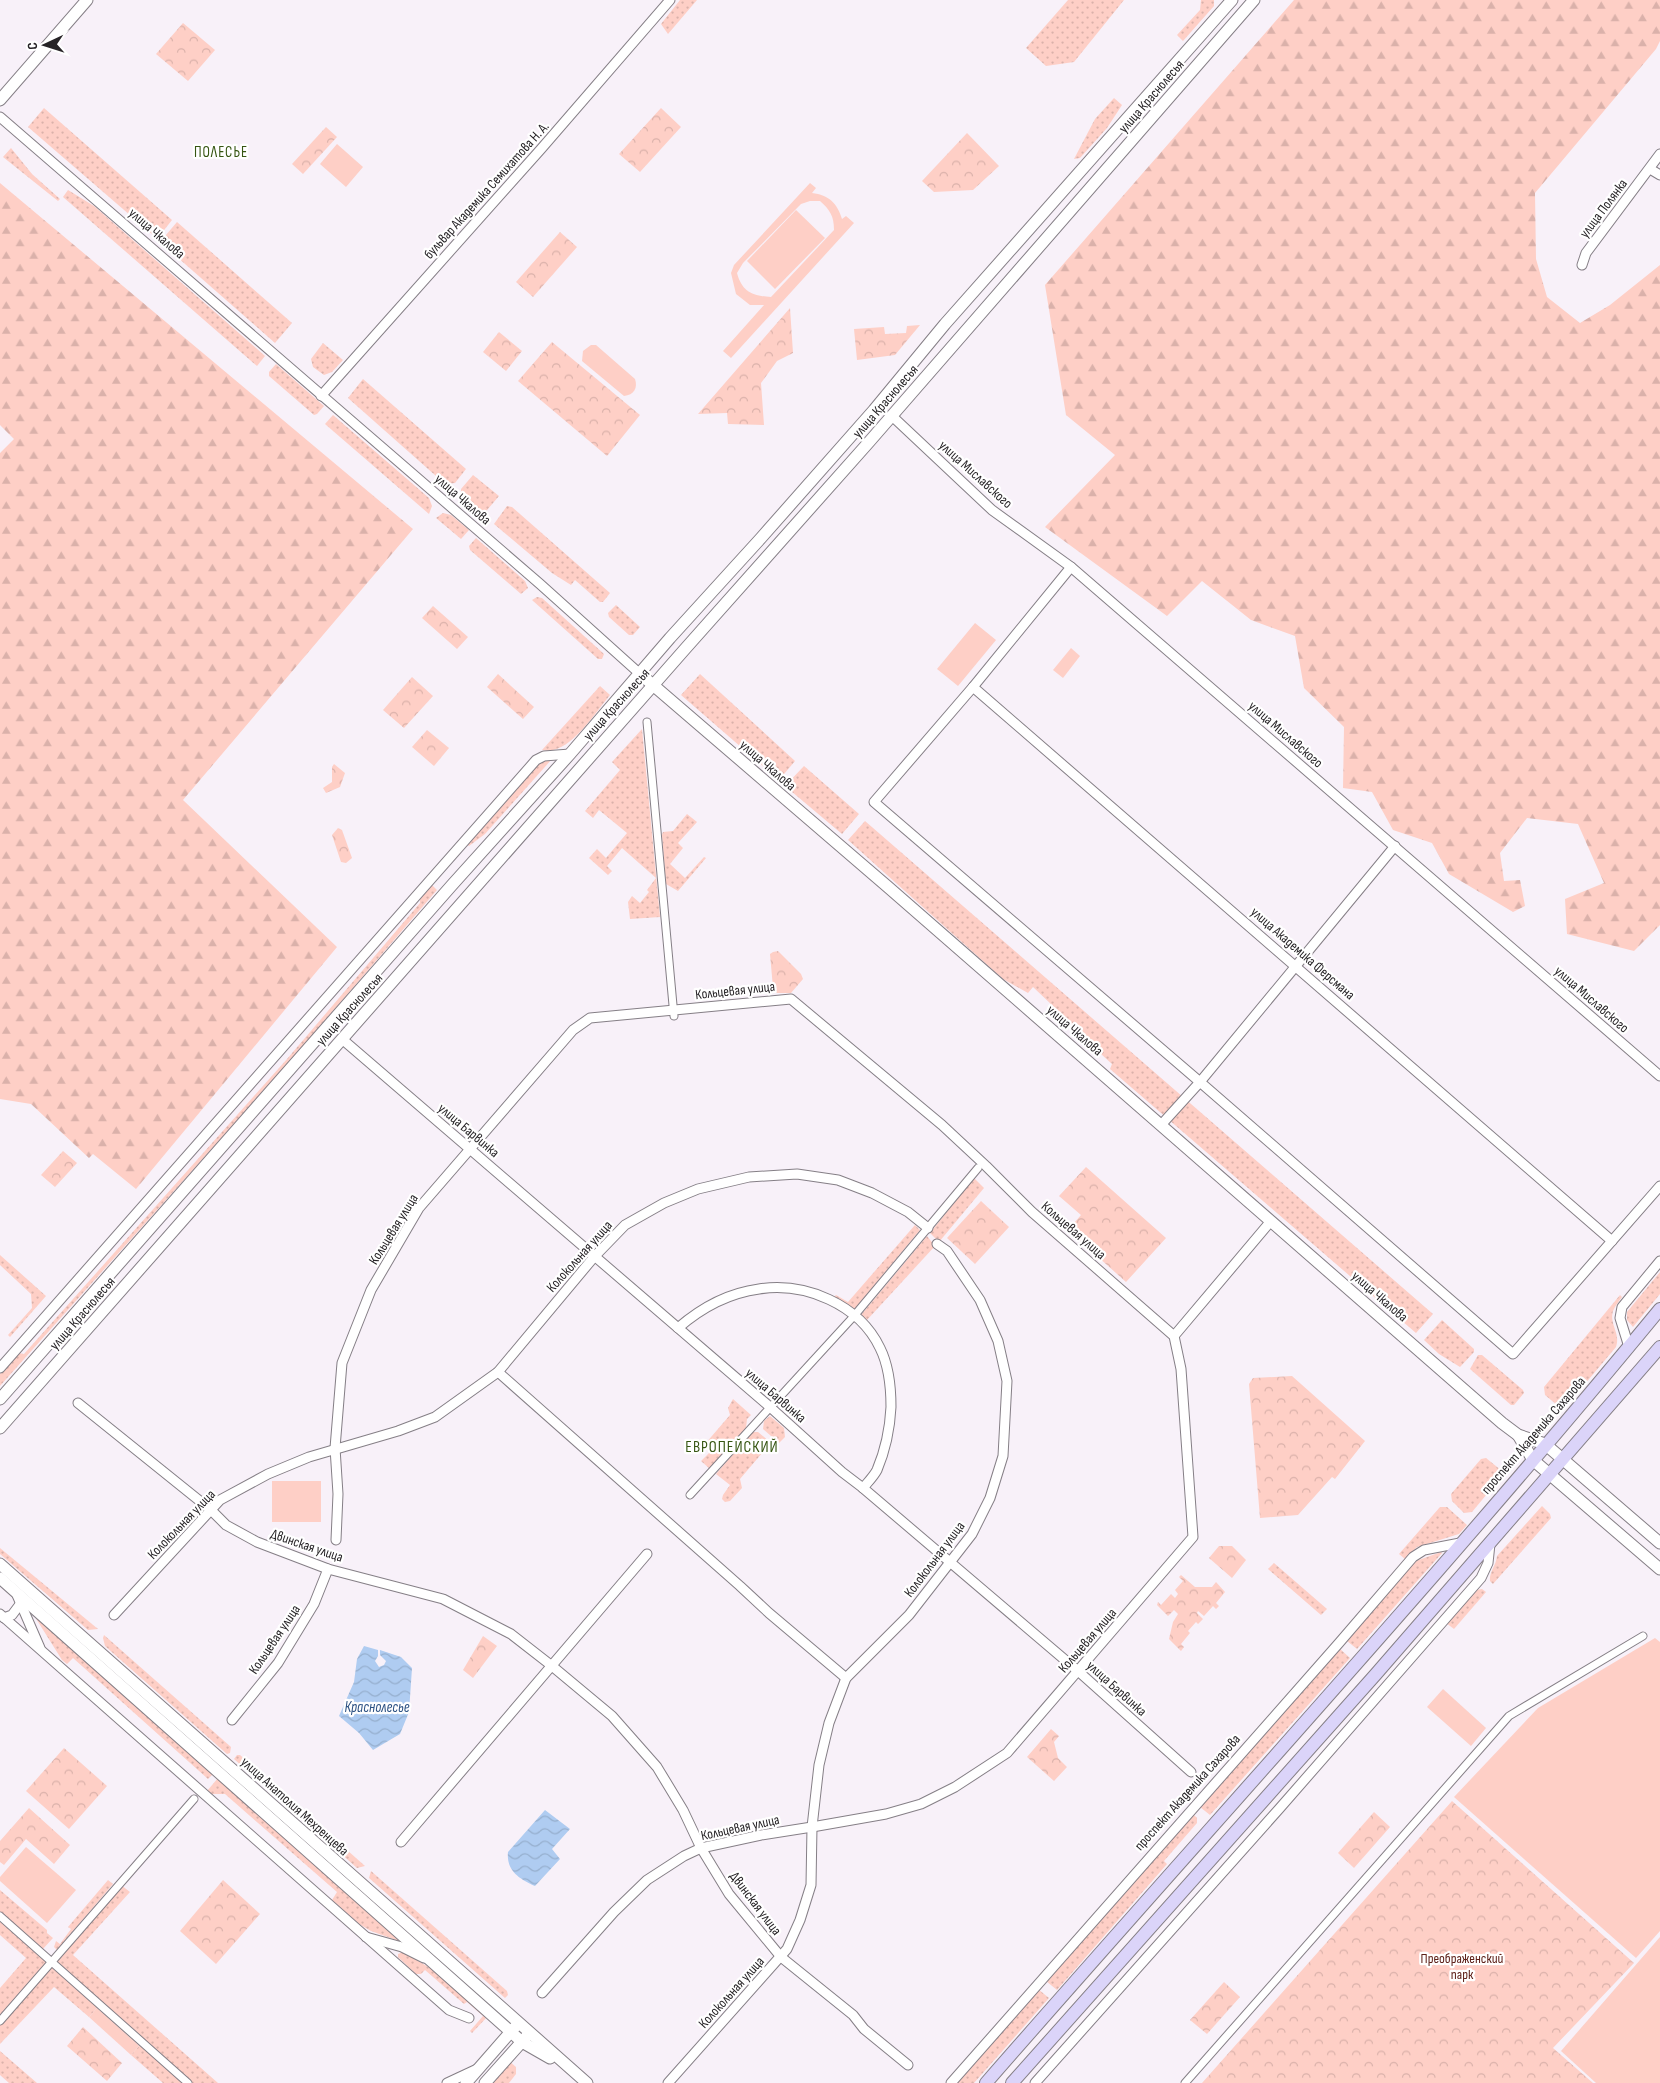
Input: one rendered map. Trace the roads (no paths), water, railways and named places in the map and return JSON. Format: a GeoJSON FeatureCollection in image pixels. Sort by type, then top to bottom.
{"type":"FeatureCollection","features":[{"type":"Feature","properties":{"kind":"main road","name":"проспект Академика Сахарова"},"geometry":{"type":"LineString","coordinates":[[986,2083],[1360,1660],[1533,1460],[1660,1309]]}},
{"type":"Feature","properties":{"kind":"main road"},"geometry":{"type":"LineString","coordinates":[[1012,2083],[1376,1674],[1660,1347]]}},
{"type":"Feature","properties":{"kind":"street"},"geometry":{"type":"LineString","coordinates":[[0,100],[87,0]]}},
{"type":"Feature","properties":{"kind":"street","name":"бульвар Академика Семихатова Н. А."},"geometry":{"type":"LineString","coordinates":[[321,396],[529,163],[670,0]]}},
{"type":"Feature","properties":{"kind":"street","name":"улица Краснолесья"},"geometry":{"type":"LineString","coordinates":[[0,1399],[452,885],[570,754],[639,673],[874,410],[945,324],[1232,0]]}},
{"type":"Feature","properties":{"kind":"street","name":"улица Краснолесья"},"geometry":{"type":"LineString","coordinates":[[0,1428],[892,416],[1254,0]]}},
{"type":"Feature","properties":{"kind":"street","name":"улица Чкалова"},"geometry":{"type":"LineString","coordinates":[[0,117],[533,578],[639,673],[1465,1391],[1518,1434],[1545,1444],[1660,1543]]}},
{"type":"Feature","properties":{"kind":"street","name":"улица Полянка"},"geometry":{"type":"LineString","coordinates":[[1582,264],[1586,253],[1660,154]]}},
{"type":"Feature","properties":{"kind":"street"},"geometry":{"type":"LineString","coordinates":[[1650,169],[1660,175]]}},
{"type":"Feature","properties":{"kind":"street"},"geometry":{"type":"LineString","coordinates":[[945,324],[960,337]]}},
{"type":"Feature","properties":{"kind":"street","name":"улица Миславского"},"geometry":{"type":"LineString","coordinates":[[892,416],[992,510],[1072,567],[1660,1076]]}},
{"type":"Feature","properties":{"kind":"street"},"geometry":{"type":"LineString","coordinates":[[1072,567],[973,687],[874,802],[1513,1354],[1660,1186]]}},
{"type":"Feature","properties":{"kind":"street","name":"улица Академика Ферсмана"},"geometry":{"type":"LineString","coordinates":[[973,687],[1612,1241]]}},
{"type":"Feature","properties":{"kind":"street"},"geometry":{"type":"LineString","coordinates":[[647,722],[674,1013]]}},
{"type":"Feature","properties":{"kind":"street","name":"улица Краснолесья"},"geometry":{"type":"LineString","coordinates":[[0,1368],[536,760],[544,756],[570,754]]}},
{"type":"Feature","properties":{"kind":"street"},"geometry":{"type":"LineString","coordinates":[[1161,1125],[1200,1082],[1395,846]]}},
{"type":"Feature","properties":{"kind":"street","name":"Кольцевая улица"},"geometry":{"type":"LineString","coordinates":[[336,1540],[338,1494],[335,1448],[342,1363],[371,1290],[419,1208],[573,1030],[590,1018],[674,1013],[791,999],[942,1125],[1032,1212],[1174,1336],[1181,1369],[1193,1537],[1007,1753],[955,1787],[922,1804],[886,1814],[812,1828],[761,1835],[701,1848],[647,1880],[614,1912],[542,1993]]}},
{"type":"Feature","properties":{"kind":"street","name":"улица Барвинка"},"geometry":{"type":"LineString","coordinates":[[342,1039],[770,1407],[842,1472],[864,1488],[1078,1671],[1191,1772]]}},
{"type":"Feature","properties":{"kind":"street"},"geometry":{"type":"LineString","coordinates":[[690,1495],[854,1316],[978,1168]]}},
{"type":"Feature","properties":{"kind":"street","name":"Колокольная улица"},"geometry":{"type":"LineString","coordinates":[[114,1615],[220,1500],[268,1474],[335,1448],[398,1431],[435,1417],[498,1372],[594,1257],[626,1225],[664,1203],[698,1189],[749,1177],[797,1174],[838,1180],[872,1192],[901,1208],[928,1228]]}},
{"type":"Feature","properties":{"kind":"street"},"geometry":{"type":"LineString","coordinates":[[1174,1336],[1271,1221]]}},
{"type":"Feature","properties":{"kind":"street","name":"Колокольная улица"},"geometry":{"type":"LineString","coordinates":[[668,2083],[787,1949],[800,1920],[811,1885],[812,1828],[819,1766],[829,1723],[846,1678],[909,1615],[972,1534],[990,1498],[1003,1456],[1007,1381],[998,1341],[980,1300],[947,1251],[937,1244]]}},
{"type":"Feature","properties":{"kind":"street"},"geometry":{"type":"LineString","coordinates":[[1629,1346],[1620,1318],[1622,1308],[1660,1261]]}},
{"type":"Feature","properties":{"kind":"street"},"geometry":{"type":"LineString","coordinates":[[678,1328],[695,1313],[714,1303],[738,1293],[759,1289],[801,1290],[816,1294],[848,1310],[862,1322],[880,1347],[888,1370],[891,1394],[890,1421],[884,1447],[876,1471],[864,1488]]}},
{"type":"Feature","properties":{"kind":"street"},"geometry":{"type":"LineString","coordinates":[[498,1372],[769,1613],[846,1678]]}},
{"type":"Feature","properties":{"kind":"street","name":"Двинская улица"},"geometry":{"type":"LineString","coordinates":[[78,1403],[211,1510],[226,1525],[257,1542],[328,1569],[443,1599],[511,1634],[552,1666],[612,1716],[657,1767],[683,1810],[701,1848],[729,1894],[781,1957],[853,2015],[864,2029],[908,2065]]}},
{"type":"Feature","properties":{"kind":"street","name":"улица Чкалова"},"geometry":{"type":"LineString","coordinates":[[1518,1434],[1533,1460],[1660,1569]]}},
{"type":"Feature","properties":{"kind":"street"},"geometry":{"type":"LineString","coordinates":[[1035,2083],[1279,1810],[1481,1578],[1488,1563],[1490,1542]]}},
{"type":"Feature","properties":{"kind":"street","name":"проспект Академика Сахарова"},"geometry":{"type":"LineString","coordinates":[[951,2083],[1413,1557],[1424,1550],[1460,1543]]}},
{"type":"Feature","properties":{"kind":"street"},"geometry":{"type":"LineString","coordinates":[[401,1842],[647,1554]]}},
{"type":"Feature","properties":{"kind":"street","name":"улица Анатолия Мехренцева"},"geometry":{"type":"LineString","coordinates":[[0,1564],[514,2028]]}},
{"type":"Feature","properties":{"kind":"street","name":"Кольцевая улица"},"geometry":{"type":"LineString","coordinates":[[232,1720],[278,1663],[314,1604],[328,1569]]}},
{"type":"Feature","properties":{"kind":"street","name":"улица Анатолия Мехренцева"},"geometry":{"type":"LineString","coordinates":[[0,1578],[18,1597],[432,1963],[526,2038],[572,2070],[587,2083]]}},
{"type":"Feature","properties":{"kind":"street","name":"улица Анатолия Мехренцева"},"geometry":{"type":"LineString","coordinates":[[2,1616],[12,1614],[18,1597]]}},
{"type":"Feature","properties":{"kind":"street","name":"улица Анатолия Мехренцева"},"geometry":{"type":"LineString","coordinates":[[18,1597],[41,1650]]}},
{"type":"Feature","properties":{"kind":"street","name":"улица Анатолия Мехренцева"},"geometry":{"type":"LineString","coordinates":[[2,1616],[393,1962],[449,2010],[469,2018]]}},
{"type":"Feature","properties":{"kind":"street"},"geometry":{"type":"LineString","coordinates":[[1185,2083],[1509,1716],[1643,1636]]}},
{"type":"Feature","properties":{"kind":"street"},"geometry":{"type":"LineString","coordinates":[[0,2021],[194,1799]]}},
{"type":"Feature","properties":{"kind":"street"},"geometry":{"type":"LineString","coordinates":[[0,1916],[188,2083]]}},
{"type":"Feature","properties":{"kind":"street","name":"улица Анатолия Мехренцева"},"geometry":{"type":"LineString","coordinates":[[363,1936],[402,1947],[432,1963]]}},
{"type":"Feature","properties":{"kind":"street"},"geometry":{"type":"LineString","coordinates":[[393,1962],[395,1953],[402,1947]]}},
{"type":"Feature","properties":{"kind":"street"},"geometry":{"type":"LineString","coordinates":[[466,2083],[514,2028]]}},
{"type":"Feature","properties":{"kind":"street"},"geometry":{"type":"LineString","coordinates":[[484,2083],[526,2038]]}},
{"type":"Feature","properties":{"kind":"street"},"geometry":{"type":"LineString","coordinates":[[447,2083],[479,2068]]}},
{"type":"Feature","properties":{"kind":"water","name":"Краснолесье"},"geometry":{"type":"Polygon","coordinates":[[[364,1646],[378,1650],[378,1656],[375,1661],[379,1667],[384,1665],[386,1661],[380,1655],[380,1650],[401,1657],[412,1668],[409,1712],[400,1734],[373,1750],[359,1733],[339,1716],[354,1682],[357,1659],[364,1646]]]}},
{"type":"Feature","properties":{"kind":"water"},"geometry":{"type":"Polygon","coordinates":[[[545,1810],[570,1829],[552,1849],[560,1859],[535,1886],[515,1874],[509,1864],[508,1852],[545,1810]]]}},
{"type":"Feature","properties":{"kind":"district","name":"ПОЛЕСЬЕ"},"geometry":{"type":"Point","coordinates":[221,152]}},
{"type":"Feature","properties":{"kind":"district","name":"ЕВРОПЕЙСКИЙ"},"geometry":{"type":"Point","coordinates":[732,1446]}},
{"type":"Feature","properties":{"kind":"park label","name":"Преображенский парк"},"geometry":{"type":"Point","coordinates":[1462,1966]}}]}
